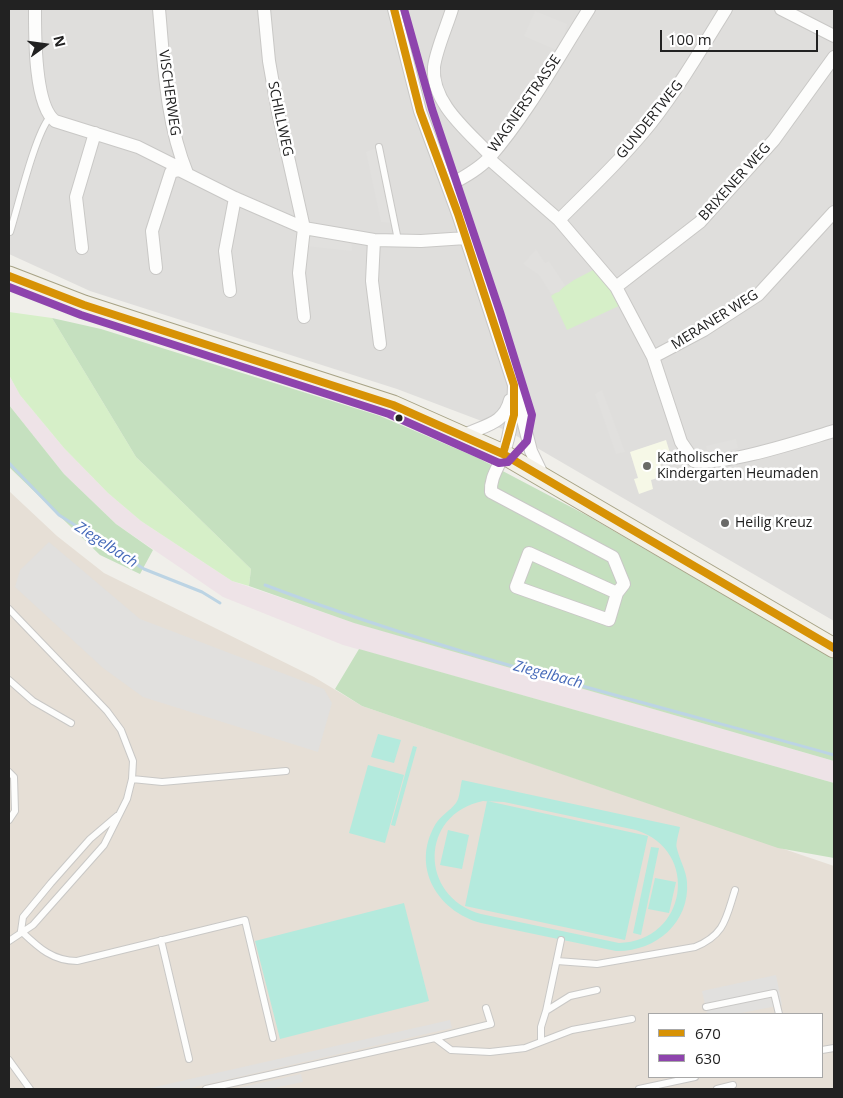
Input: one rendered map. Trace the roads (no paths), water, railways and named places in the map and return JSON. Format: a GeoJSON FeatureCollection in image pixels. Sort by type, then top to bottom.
{"type":"FeatureCollection","features":[{"type":"Feature","properties":{"kind":"main road"},"geometry":{"type":"LineString","coordinates":[[9,276],[92,307],[394,405],[504,454],[834,648]]}},
{"type":"Feature","properties":{"kind":"street"},"geometry":{"type":"LineString","coordinates":[[35,9],[38,74],[47,113],[55,121],[138,147],[176,166],[183,173],[304,228],[374,240],[466,238]]}},
{"type":"Feature","properties":{"kind":"street","name":"VISCHERWEG"},"geometry":{"type":"LineString","coordinates":[[160,9],[168,96],[183,173]]}},
{"type":"Feature","properties":{"kind":"street","name":"SCHILLWEG"},"geometry":{"type":"LineString","coordinates":[[264,9],[269,61],[278,112],[304,228],[299,273],[304,317]]}},
{"type":"Feature","properties":{"kind":"street"},"geometry":{"type":"LineString","coordinates":[[394,9],[420,111],[466,238],[514,385],[531,450],[544,478]]}},
{"type":"Feature","properties":{"kind":"street"},"geometry":{"type":"LineString","coordinates":[[452,9],[434,68],[437,90],[447,108],[489,157],[559,220],[616,287],[653,357],[681,442],[694,461],[707,463],[834,432]]}},
{"type":"Feature","properties":{"kind":"street","name":"WAGNERSTRASSE"},"geometry":{"type":"LineString","coordinates":[[448,186],[472,172],[489,157],[531,102],[589,9]]}},
{"type":"Feature","properties":{"kind":"street","name":"GUNDERTWEG"},"geometry":{"type":"LineString","coordinates":[[559,220],[610,170],[650,124],[690,69],[726,9]]}},
{"type":"Feature","properties":{"kind":"street"},"geometry":{"type":"LineString","coordinates":[[785,10],[834,36]]}},
{"type":"Feature","properties":{"kind":"street","name":"BRIXENER WEG"},"geometry":{"type":"LineString","coordinates":[[616,287],[700,222],[774,140],[834,57]]}},
{"type":"Feature","properties":{"kind":"street"},"geometry":{"type":"LineString","coordinates":[[82,248],[76,197],[95,133]]}},
{"type":"Feature","properties":{"kind":"street"},"geometry":{"type":"LineString","coordinates":[[156,268],[152,231],[171,172],[183,173]]}},
{"type":"Feature","properties":{"kind":"street"},"geometry":{"type":"LineString","coordinates":[[230,291],[225,251],[235,198]]}},
{"type":"Feature","properties":{"kind":"street","name":"MERANER WEG"},"geometry":{"type":"LineString","coordinates":[[653,357],[704,330],[758,295],[834,212]]}},
{"type":"Feature","properties":{"kind":"street"},"geometry":{"type":"LineString","coordinates":[[374,240],[372,281],[380,344]]}},
{"type":"Feature","properties":{"kind":"street"},"geometry":{"type":"LineString","coordinates":[[463,436],[477,429],[490,426],[503,417],[514,385]]}},
{"type":"Feature","properties":{"kind":"street"},"geometry":{"type":"LineString","coordinates":[[514,385],[514,415],[504,454],[492,479],[491,492],[612,557],[624,584],[618,593],[609,620],[516,587],[529,553],[618,593]]}},
{"type":"Feature","properties":{"kind":"street"},"geometry":{"type":"LineString","coordinates":[[504,454],[518,436],[522,417]]}},
{"type":"Feature","properties":{"kind":"lane"},"geometry":{"type":"LineString","coordinates":[[10,232],[37,144],[45,123],[50,117]]}},
{"type":"Feature","properties":{"kind":"lane"},"geometry":{"type":"LineString","coordinates":[[379,146],[398,240]]}},
{"type":"Feature","properties":{"kind":"lane"},"geometry":{"type":"LineString","coordinates":[[9,609],[107,711],[121,730],[132,761],[132,780],[127,799],[104,845],[33,925],[21,931],[9,941]]}},
{"type":"Feature","properties":{"kind":"lane"},"geometry":{"type":"LineString","coordinates":[[9,680],[33,701],[71,723]]}},
{"type":"Feature","properties":{"kind":"lane"},"geometry":{"type":"LineString","coordinates":[[132,780],[162,782],[286,771]]}},
{"type":"Feature","properties":{"kind":"lane"},"geometry":{"type":"LineString","coordinates":[[9,772],[14,777],[16,812],[9,820]]}},
{"type":"Feature","properties":{"kind":"lane"},"geometry":{"type":"LineString","coordinates":[[21,931],[23,916],[90,839],[120,814]]}},
{"type":"Feature","properties":{"kind":"lane"},"geometry":{"type":"LineString","coordinates":[[557,961],[597,964],[695,947],[709,941],[725,924],[736,890]]}},
{"type":"Feature","properties":{"kind":"lane"},"geometry":{"type":"LineString","coordinates":[[21,931],[49,955],[66,961],[77,961],[245,920],[273,1038]]}},
{"type":"Feature","properties":{"kind":"lane"},"geometry":{"type":"LineString","coordinates":[[161,940],[189,1059]]}},
{"type":"Feature","properties":{"kind":"lane"},"geometry":{"type":"LineString","coordinates":[[541,1041],[541,1027],[561,940]]}},
{"type":"Feature","properties":{"kind":"lane"},"geometry":{"type":"LineString","coordinates":[[546,1011],[570,996],[597,990]]}},
{"type":"Feature","properties":{"kind":"lane"},"geometry":{"type":"LineString","coordinates":[[706,1007],[774,993],[779,1013]]}},
{"type":"Feature","properties":{"kind":"lane"},"geometry":{"type":"LineString","coordinates":[[206,1089],[491,1024],[486,1008]]}},
{"type":"Feature","properties":{"kind":"lane"},"geometry":{"type":"LineString","coordinates":[[435,1038],[451,1050],[490,1052],[525,1048],[572,1030],[632,1019]]}},
{"type":"Feature","properties":{"kind":"lane"},"geometry":{"type":"LineString","coordinates":[[9,1060],[30,1089]]}},
{"type":"Feature","properties":{"kind":"lane"},"geometry":{"type":"LineString","coordinates":[[638,1089],[691,1078]]}},
{"type":"Feature","properties":{"kind":"lane"},"geometry":{"type":"LineString","coordinates":[[717,1089],[733,1085]]}},
{"type":"Feature","properties":{"kind":"waterway","name":"Ziegelbach"},"geometry":{"type":"LineString","coordinates":[[9,463],[59,515],[144,569],[202,592],[220,603]]}},
{"type":"Feature","properties":{"kind":"waterway","name":"Ziegelbach"},"geometry":{"type":"LineString","coordinates":[[265,585],[405,634],[476,656],[834,755]]}},
{"type":"Feature","properties":{"kind":"place","name":"Katholischer Kindergarten Heumaden"},"geometry":{"type":"Point","coordinates":[647,466]}},
{"type":"Feature","properties":{"kind":"place","name":"Heilig Kreuz"},"geometry":{"type":"Point","coordinates":[725,523]}}]}
